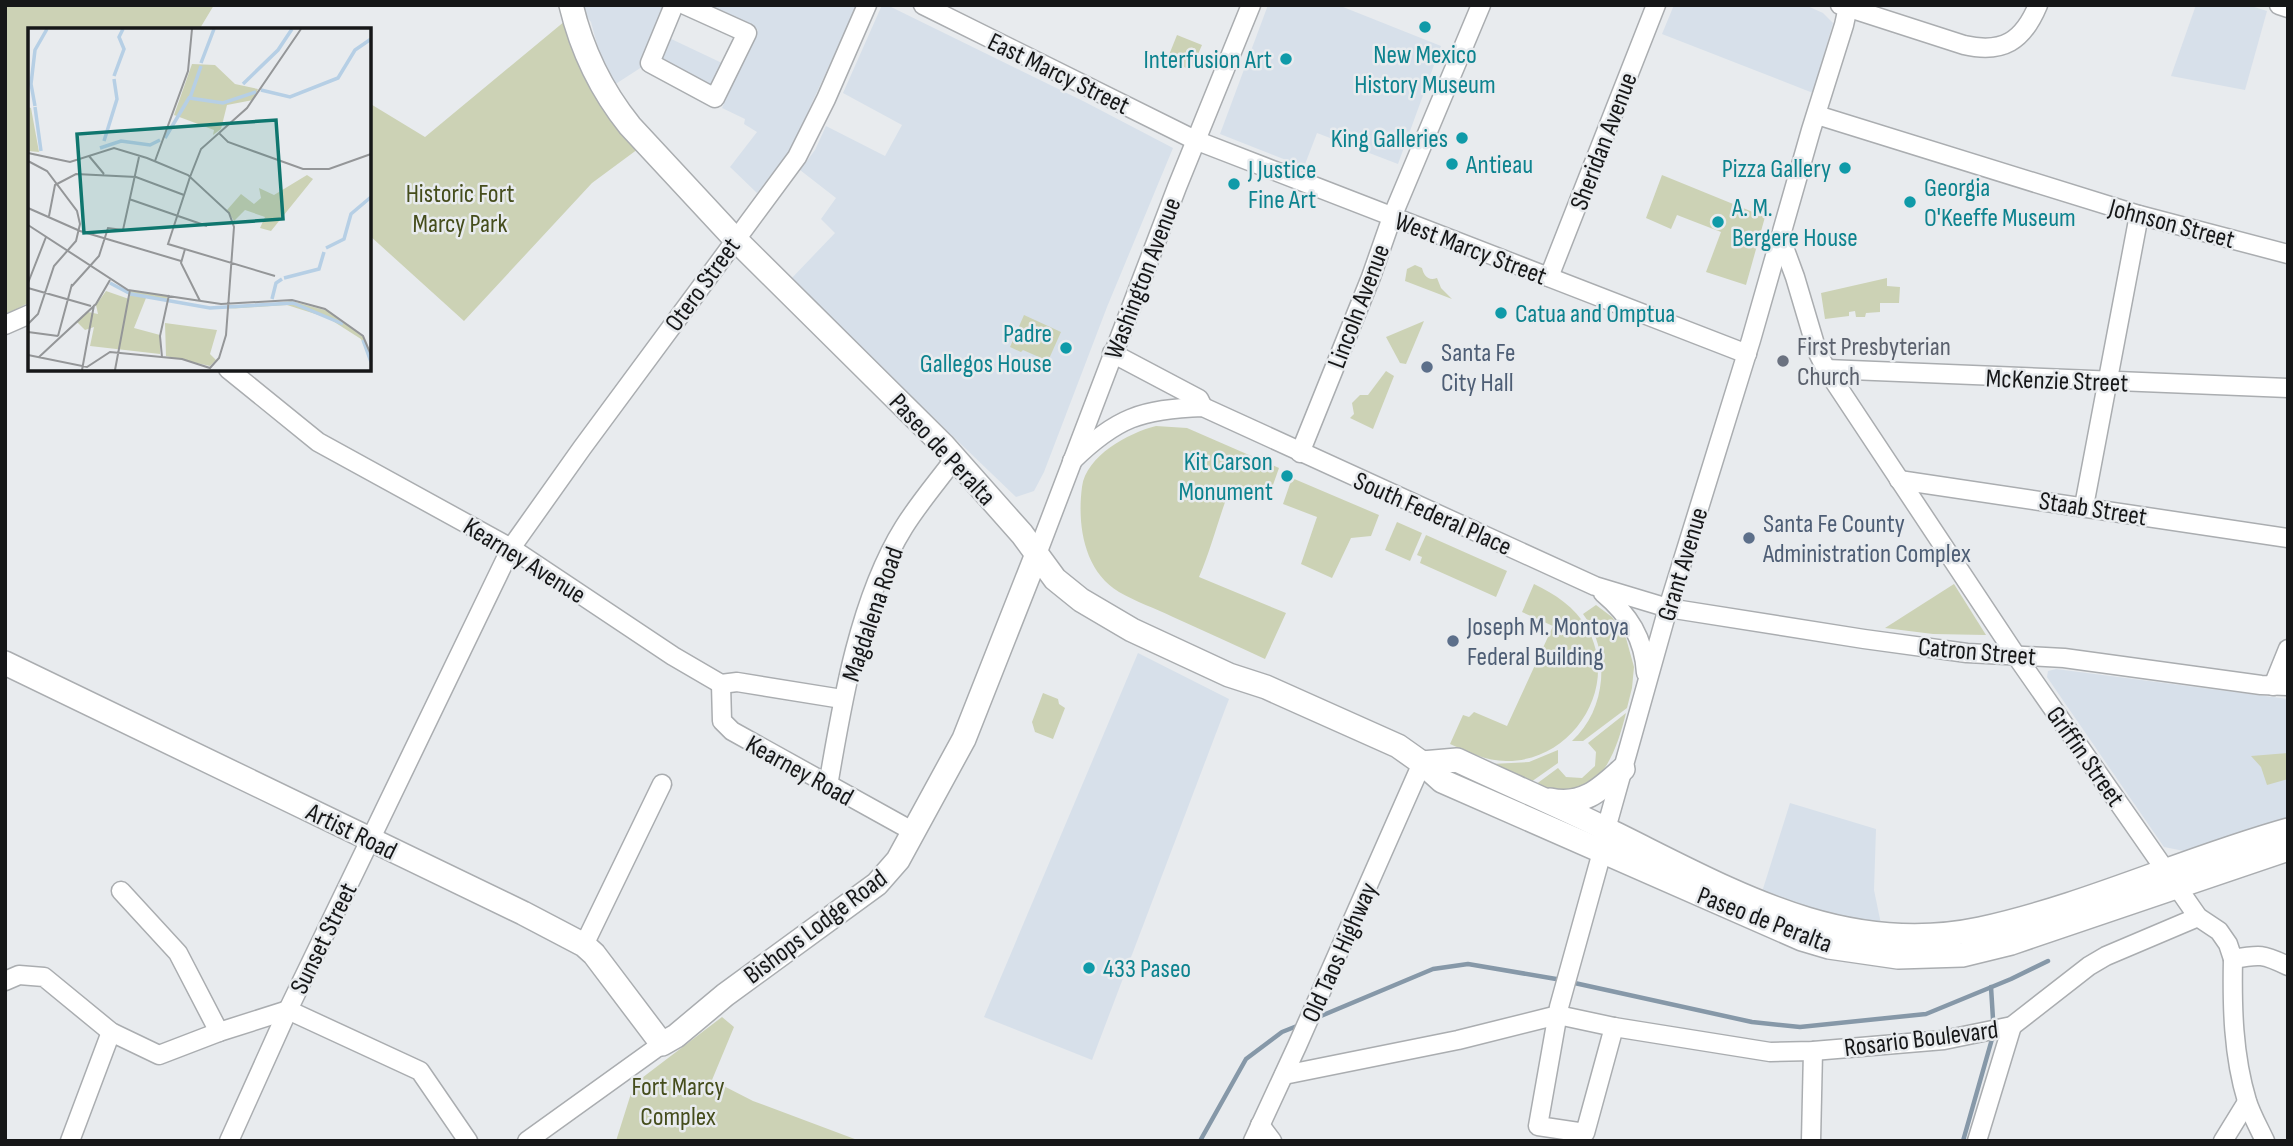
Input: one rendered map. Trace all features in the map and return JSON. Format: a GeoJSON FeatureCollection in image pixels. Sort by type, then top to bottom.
{"type":"FeatureCollection","features":[{"type":"Feature","properties":{"kind":"main road","name":"Paseo de Peralta"},"geometry":{"type":"LineString","coordinates":[[571,5],[588,59],[617,110],[735,239],[955,458],[1055,579],[1104,616],[1229,675],[1266,687],[1385,741],[1422,763],[1442,781],[1604,840],[1806,920],[1855,932],[1893,937],[1979,929],[2288,849]]}},
{"type":"Feature","properties":{"kind":"main road","name":"Bishops Lodge Road"},"geometry":{"type":"LineString","coordinates":[[662,1044],[877,884],[898,860],[964,739],[1037,554]]}},
{"type":"Feature","properties":{"kind":"main road","name":"Artist Road"},"geometry":{"type":"LineString","coordinates":[[5,663],[584,945],[602,963],[662,1044]]}},
{"type":"Feature","properties":{"kind":"main road","name":"Paseo de Peralta"},"geometry":{"type":"LineString","coordinates":[[1422,763],[1457,760],[1538,798],[1604,840],[1802,939],[1829,947],[1898,957],[1962,955],[2011,943],[2288,830]]}},
{"type":"Feature","properties":{"kind":"main road"},"geometry":{"type":"LineString","coordinates":[[1538,798],[1557,802],[1580,799],[1598,792],[1623,769]]}},
{"type":"Feature","properties":{"kind":"main road"},"geometry":{"type":"LineString","coordinates":[[1966,915],[1978,919],[2011,910],[2031,915]]}},
{"type":"Feature","properties":{"kind":"street"},"geometry":{"type":"LineString","coordinates":[[674,5],[650,62],[715,98],[747,33],[685,5]]}},
{"type":"Feature","properties":{"kind":"street","name":"Otero Street"},"geometry":{"type":"LineString","coordinates":[[511,548],[735,239],[789,170],[808,139],[867,5]]}},
{"type":"Feature","properties":{"kind":"street","name":"East Marcy Street"},"geometry":{"type":"LineString","coordinates":[[923,5],[1195,140]]}},
{"type":"Feature","properties":{"kind":"street","name":"Lincoln Avenue"},"geometry":{"type":"LineString","coordinates":[[1300,453],[1371,277],[1392,217],[1481,5]]}},
{"type":"Feature","properties":{"kind":"street","name":"Sheridan Avenue"},"geometry":{"type":"LineString","coordinates":[[1549,277],[1656,5]]}},
{"type":"Feature","properties":{"kind":"street"},"geometry":{"type":"LineString","coordinates":[[1844,6],[1964,45],[1981,48],[2007,44],[2019,37],[2038,5]]}},
{"type":"Feature","properties":{"kind":"street"},"geometry":{"type":"LineString","coordinates":[[2279,5],[2288,8]]}},
{"type":"Feature","properties":{"kind":"street","name":"Washington Avenue"},"geometry":{"type":"LineString","coordinates":[[1037,554],[1112,353],[1248,6]]}},
{"type":"Feature","properties":{"kind":"street","name":"Grant Avenue"},"geometry":{"type":"LineString","coordinates":[[1614,1027],[1585,1133],[1538,1126],[1559,1011],[1623,769],[1668,608],[1747,354],[1844,25],[1844,6]]}},
{"type":"Feature","properties":{"kind":"street","name":"Johnson Street"},"geometry":{"type":"LineString","coordinates":[[1817,115],[2138,215],[2288,254]]}},
{"type":"Feature","properties":{"kind":"street","name":"West Marcy Street"},"geometry":{"type":"LineString","coordinates":[[1195,140],[1747,354]]}},
{"type":"Feature","properties":{"kind":"street"},"geometry":{"type":"LineString","coordinates":[[2084,506],[2138,215]]}},
{"type":"Feature","properties":{"kind":"street","name":"Griffin Street"},"geometry":{"type":"LineString","coordinates":[[1781,239],[1817,351],[1826,369],[2017,657],[2198,917],[2219,931],[2228,944],[2233,959]]}},
{"type":"Feature","properties":{"kind":"street"},"geometry":{"type":"LineString","coordinates":[[5,325],[28,315]]}},
{"type":"Feature","properties":{"kind":"street","name":"South Federal Place"},"geometry":{"type":"LineString","coordinates":[[1112,353],[1199,399],[1203,407],[1300,453],[1595,586],[1668,608]]}},
{"type":"Feature","properties":{"kind":"street","name":"McKenzie Street"},"geometry":{"type":"LineString","coordinates":[[1826,369],[2288,388]]}},
{"type":"Feature","properties":{"kind":"street","name":"Kearney Avenue"},"geometry":{"type":"LineString","coordinates":[[230,371],[318,442],[511,548],[673,656],[721,684],[737,682],[842,699]]}},
{"type":"Feature","properties":{"kind":"street"},"geometry":{"type":"LineString","coordinates":[[1072,461],[1104,431],[1131,417],[1163,410],[1203,407]]}},
{"type":"Feature","properties":{"kind":"street","name":"Magdalena Road"},"geometry":{"type":"LineString","coordinates":[[828,786],[842,699],[868,609],[904,527],[955,458]]}},
{"type":"Feature","properties":{"kind":"street","name":"Staab Street"},"geometry":{"type":"LineString","coordinates":[[1899,480],[2288,538]]}},
{"type":"Feature","properties":{"kind":"street","name":"Sunset Street"},"geometry":{"type":"LineString","coordinates":[[229,1141],[288,1010],[511,548]]}},
{"type":"Feature","properties":{"kind":"street"},"geometry":{"type":"LineString","coordinates":[[1595,586],[1616,604],[1633,625],[1643,650],[1647,682]]}},
{"type":"Feature","properties":{"kind":"street","name":"Catron Street"},"geometry":{"type":"LineString","coordinates":[[1668,608],[1900,644],[2017,657],[2064,658],[2281,686]]}},
{"type":"Feature","properties":{"kind":"street"},"geometry":{"type":"LineString","coordinates":[[2281,686],[2288,649]]}},
{"type":"Feature","properties":{"kind":"street","name":"Kearney Road"},"geometry":{"type":"LineString","coordinates":[[721,684],[722,721],[732,732],[914,832]]}},
{"type":"Feature","properties":{"kind":"street","name":"Old Taos Highway"},"geometry":{"type":"LineString","coordinates":[[1256,1133],[1422,763]]}},
{"type":"Feature","properties":{"kind":"street"},"geometry":{"type":"LineString","coordinates":[[584,945],[662,784]]}},
{"type":"Feature","properties":{"kind":"street"},"geometry":{"type":"LineString","coordinates":[[121,891],[178,953],[219,1032]]}},
{"type":"Feature","properties":{"kind":"street","name":"Rosario Boulevard"},"geometry":{"type":"LineString","coordinates":[[1284,1074],[1458,1040],[1559,1011],[1614,1027],[1770,1052],[1944,1040],[2012,1026],[2089,966],[2106,956],[2198,917]]}},
{"type":"Feature","properties":{"kind":"street"},"geometry":{"type":"LineString","coordinates":[[2265,1141],[2247,1102],[2235,1041],[2233,959],[2255,954],[2288,966]]}},
{"type":"Feature","properties":{"kind":"street"},"geometry":{"type":"LineString","coordinates":[[5,981],[19,975],[44,977],[111,1032],[159,1055],[288,1010],[420,1071],[468,1141]]}},
{"type":"Feature","properties":{"kind":"street"},"geometry":{"type":"LineString","coordinates":[[1978,1141],[2012,1026]]}},
{"type":"Feature","properties":{"kind":"street"},"geometry":{"type":"LineString","coordinates":[[70,1141],[111,1032]]}},
{"type":"Feature","properties":{"kind":"street","name":"Bishops Lodge Road"},"geometry":{"type":"LineString","coordinates":[[527,1141],[662,1044]]}},
{"type":"Feature","properties":{"kind":"street"},"geometry":{"type":"LineString","coordinates":[[1811,1141],[1813,1051]]}},
{"type":"Feature","properties":{"kind":"street"},"geometry":{"type":"LineString","coordinates":[[2223,1141],[2247,1102]]}},
{"type":"Feature","properties":{"kind":"street"},"geometry":{"type":"LineString","coordinates":[[1256,1133],[1272,1141]]}},
{"type":"Feature","properties":{"kind":"shaded area"},"geometry":{"type":"Polygon","coordinates":[[[582,5],[670,5],[648,63],[614,85],[602,63],[591,22],[583,12],[582,5]]]}},
{"type":"Feature","properties":{"kind":"shaded area"},"geometry":{"type":"Polygon","coordinates":[[[701,5],[857,5],[789,153],[757,193],[730,167],[757,132],[744,124],[745,119],[722,108],[758,30],[701,5]]]}},
{"type":"Feature","properties":{"kind":"shaded area"},"geometry":{"type":"Polygon","coordinates":[[[882,5],[887,5],[1085,102],[1173,148],[1107,307],[1044,472],[1034,491],[1016,497],[790,280],[835,233],[821,219],[836,198],[800,170],[815,150],[826,126],[885,156],[902,125],[843,93],[882,5]]]}},
{"type":"Feature","properties":{"kind":"shaded area"},"geometry":{"type":"Polygon","coordinates":[[[1268,5],[1338,5],[1441,46],[1398,164],[1317,133],[1304,167],[1220,134],[1268,5]]]}},
{"type":"Feature","properties":{"kind":"shaded area"},"geometry":{"type":"Polygon","coordinates":[[[1674,5],[1805,5],[1823,13],[1833,23],[1813,93],[1662,34],[1674,5]]]}},
{"type":"Feature","properties":{"kind":"shaded area"},"geometry":{"type":"Polygon","coordinates":[[[2196,5],[2248,5],[2267,11],[2245,90],[2171,76],[2196,5]]]}},
{"type":"Feature","properties":{"kind":"shaded area"},"geometry":{"type":"Polygon","coordinates":[[[667,37],[722,63],[709,90],[654,64],[667,37]]]}},
{"type":"Feature","properties":{"kind":"shaded area"},"geometry":{"type":"Polygon","coordinates":[[[1138,653],[1229,699],[1092,1060],[984,1017],[1138,653]]]}},
{"type":"Feature","properties":{"kind":"shaded area"},"geometry":{"type":"Polygon","coordinates":[[[2056,669],[2288,699],[2288,817],[2184,851],[2164,847],[2047,677],[2048,671],[2056,669]]]}},
{"type":"Feature","properties":{"kind":"shaded area"},"geometry":{"type":"Polygon","coordinates":[[[1790,803],[1876,829],[1874,890],[1881,924],[1824,914],[1762,892],[1790,803]]]}},
{"type":"Feature","properties":{"kind":"green space"},"geometry":{"type":"Polygon","coordinates":[[[5,5],[214,5],[200,28],[28,28],[28,303],[5,315],[5,5]]]}},
{"type":"Feature","properties":{"kind":"green space","name":"Historic Fort Marcy Park"},"geometry":{"type":"Polygon","coordinates":[[[565,21],[638,149],[592,183],[464,321],[371,237],[371,104],[425,137],[565,21]]]}},
{"type":"Feature","properties":{"kind":"green space"},"geometry":{"type":"Polygon","coordinates":[[[1177,35],[1202,45],[1191,70],[1167,60],[1177,35]]]}},
{"type":"Feature","properties":{"kind":"green space"},"geometry":{"type":"Polygon","coordinates":[[[1662,175],[1765,217],[1746,285],[1706,272],[1721,232],[1677,215],[1671,229],[1646,218],[1662,175]]]}},
{"type":"Feature","properties":{"kind":"green space"},"geometry":{"type":"Polygon","coordinates":[[[1415,265],[1422,268],[1427,277],[1437,278],[1441,288],[1452,299],[1405,281],[1407,269],[1415,265]]]}},
{"type":"Feature","properties":{"kind":"green space"},"geometry":{"type":"Polygon","coordinates":[[[1887,278],[1887,286],[1900,287],[1899,303],[1880,303],[1880,312],[1866,313],[1865,317],[1856,317],[1855,311],[1849,312],[1849,316],[1825,319],[1821,293],[1887,278]]]}},
{"type":"Feature","properties":{"kind":"green space"},"geometry":{"type":"Polygon","coordinates":[[[1024,315],[1061,332],[1048,361],[1010,347],[1024,315]]]}},
{"type":"Feature","properties":{"kind":"green space"},"geometry":{"type":"Polygon","coordinates":[[[1424,321],[1406,364],[1400,363],[1386,337],[1424,321]]]}},
{"type":"Feature","properties":{"kind":"green space"},"geometry":{"type":"Polygon","coordinates":[[[1386,371],[1394,376],[1373,429],[1350,418],[1354,414],[1352,403],[1360,395],[1368,395],[1386,371]]]}},
{"type":"Feature","properties":{"kind":"green space"},"geometry":{"type":"Polygon","coordinates":[[[1156,426],[1187,428],[1279,468],[1268,499],[1231,486],[1199,577],[1286,613],[1265,659],[1119,592],[1107,583],[1091,560],[1082,531],[1081,502],[1085,476],[1091,465],[1110,447],[1133,434],[1156,426]]]}},
{"type":"Feature","properties":{"kind":"green space"},"geometry":{"type":"Polygon","coordinates":[[[1292,478],[1379,515],[1371,536],[1351,538],[1332,578],[1301,564],[1317,517],[1283,504],[1292,478]]]}},
{"type":"Feature","properties":{"kind":"green space"},"geometry":{"type":"Polygon","coordinates":[[[1397,522],[1422,533],[1410,561],[1385,550],[1397,522]]]}},
{"type":"Feature","properties":{"kind":"green space"},"geometry":{"type":"Polygon","coordinates":[[[1426,535],[1507,571],[1496,597],[1420,563],[1422,557],[1417,555],[1426,535]]]}},
{"type":"Feature","properties":{"kind":"green space"},"geometry":{"type":"Polygon","coordinates":[[[1534,584],[1564,602],[1587,628],[1596,651],[1598,674],[1594,696],[1584,717],[1570,735],[1551,749],[1530,758],[1499,761],[1484,758],[1450,744],[1463,715],[1469,717],[1474,712],[1507,726],[1553,626],[1522,612],[1534,584]]]}},
{"type":"Feature","properties":{"kind":"green space"},"geometry":{"type":"Polygon","coordinates":[[[1954,584],[1986,635],[1933,634],[1885,628],[1954,584]]]}},
{"type":"Feature","properties":{"kind":"green space"},"geometry":{"type":"Polygon","coordinates":[[[1596,605],[1612,617],[1626,638],[1634,667],[1632,688],[1627,708],[1583,741],[1572,741],[1584,728],[1598,697],[1601,662],[1598,645],[1583,614],[1596,605]]]}},
{"type":"Feature","properties":{"kind":"green space"},"geometry":{"type":"Polygon","coordinates":[[[1043,693],[1058,699],[1059,704],[1065,708],[1053,739],[1035,732],[1032,722],[1043,693]]]}},
{"type":"Feature","properties":{"kind":"green space"},"geometry":{"type":"Polygon","coordinates":[[[1626,713],[1608,763],[1587,785],[1573,790],[1556,790],[1535,785],[1558,768],[1566,777],[1582,778],[1595,766],[1596,752],[1588,743],[1626,713]]]}},
{"type":"Feature","properties":{"kind":"green space"},"geometry":{"type":"Polygon","coordinates":[[[1558,750],[1558,763],[1531,782],[1491,764],[1529,762],[1558,750]]]}},
{"type":"Feature","properties":{"kind":"green space"},"geometry":{"type":"Polygon","coordinates":[[[2288,753],[2288,779],[2267,785],[2261,767],[2251,756],[2288,753]]]}},
{"type":"Feature","properties":{"kind":"green space","name":"Fort Marcy Complex"},"geometry":{"type":"Polygon","coordinates":[[[722,1017],[734,1027],[712,1080],[753,1101],[860,1141],[616,1141],[634,1084],[722,1017]]]}},
{"type":"Feature","properties":{"kind":"waterway"},"geometry":{"type":"LineString","coordinates":[[1570,982],[1752,1022],[1800,1027],[1926,1014],[2048,961]]}},
{"type":"Feature","properties":{"kind":"waterway"},"geometry":{"type":"LineString","coordinates":[[1316,1018],[1433,969],[1468,964],[1562,980]]}},
{"type":"Feature","properties":{"kind":"waterway"},"geometry":{"type":"LineString","coordinates":[[1991,987],[1993,1019]]}},
{"type":"Feature","properties":{"kind":"waterway"},"geometry":{"type":"LineString","coordinates":[[1200,1141],[1246,1059],[1282,1032],[1302,1024]]}},
{"type":"Feature","properties":{"kind":"waterway"},"geometry":{"type":"LineString","coordinates":[[1963,1141],[1992,1039]]}},
{"type":"Feature","properties":{"kind":"place","name":"New Mexico History Museum"},"geometry":{"type":"Point","coordinates":[1425,27]}},
{"type":"Feature","properties":{"kind":"place","name":"Interfusion Art"},"geometry":{"type":"Point","coordinates":[1286,59]}},
{"type":"Feature","properties":{"kind":"place","name":"King Galleries"},"geometry":{"type":"Point","coordinates":[1462,138]}},
{"type":"Feature","properties":{"kind":"place","name":"Antieau"},"geometry":{"type":"Point","coordinates":[1452,164]}},
{"type":"Feature","properties":{"kind":"place","name":"Pizza Gallery"},"geometry":{"type":"Point","coordinates":[1845,168]}},
{"type":"Feature","properties":{"kind":"place","name":"J Justice Fine Art"},"geometry":{"type":"Point","coordinates":[1234,184]}},
{"type":"Feature","properties":{"kind":"place","name":"Georgia O'Keeffe Museum"},"geometry":{"type":"Point","coordinates":[1910,202]}},
{"type":"Feature","properties":{"kind":"place","name":"A. M. Bergere House"},"geometry":{"type":"Point","coordinates":[1718,222]}},
{"type":"Feature","properties":{"kind":"place","name":"Catua and Omptua"},"geometry":{"type":"Point","coordinates":[1501,313]}},
{"type":"Feature","properties":{"kind":"place","name":"Padre Gallegos House"},"geometry":{"type":"Point","coordinates":[1066,348]}},
{"type":"Feature","properties":{"kind":"place","name":"First Presbyterian Church"},"geometry":{"type":"Point","coordinates":[1783,361]}},
{"type":"Feature","properties":{"kind":"place","name":"Santa Fe City Hall"},"geometry":{"type":"Point","coordinates":[1427,367]}},
{"type":"Feature","properties":{"kind":"place","name":"Kit Carson Monument"},"geometry":{"type":"Point","coordinates":[1287,476]}},
{"type":"Feature","properties":{"kind":"place","name":"Santa Fe County Administration Complex"},"geometry":{"type":"Point","coordinates":[1749,538]}},
{"type":"Feature","properties":{"kind":"place","name":"Joseph M. Montoya Federal Building"},"geometry":{"type":"Point","coordinates":[1453,641]}},
{"type":"Feature","properties":{"kind":"place","name":"433 Paseo"},"geometry":{"type":"Point","coordinates":[1089,968]}}]}
